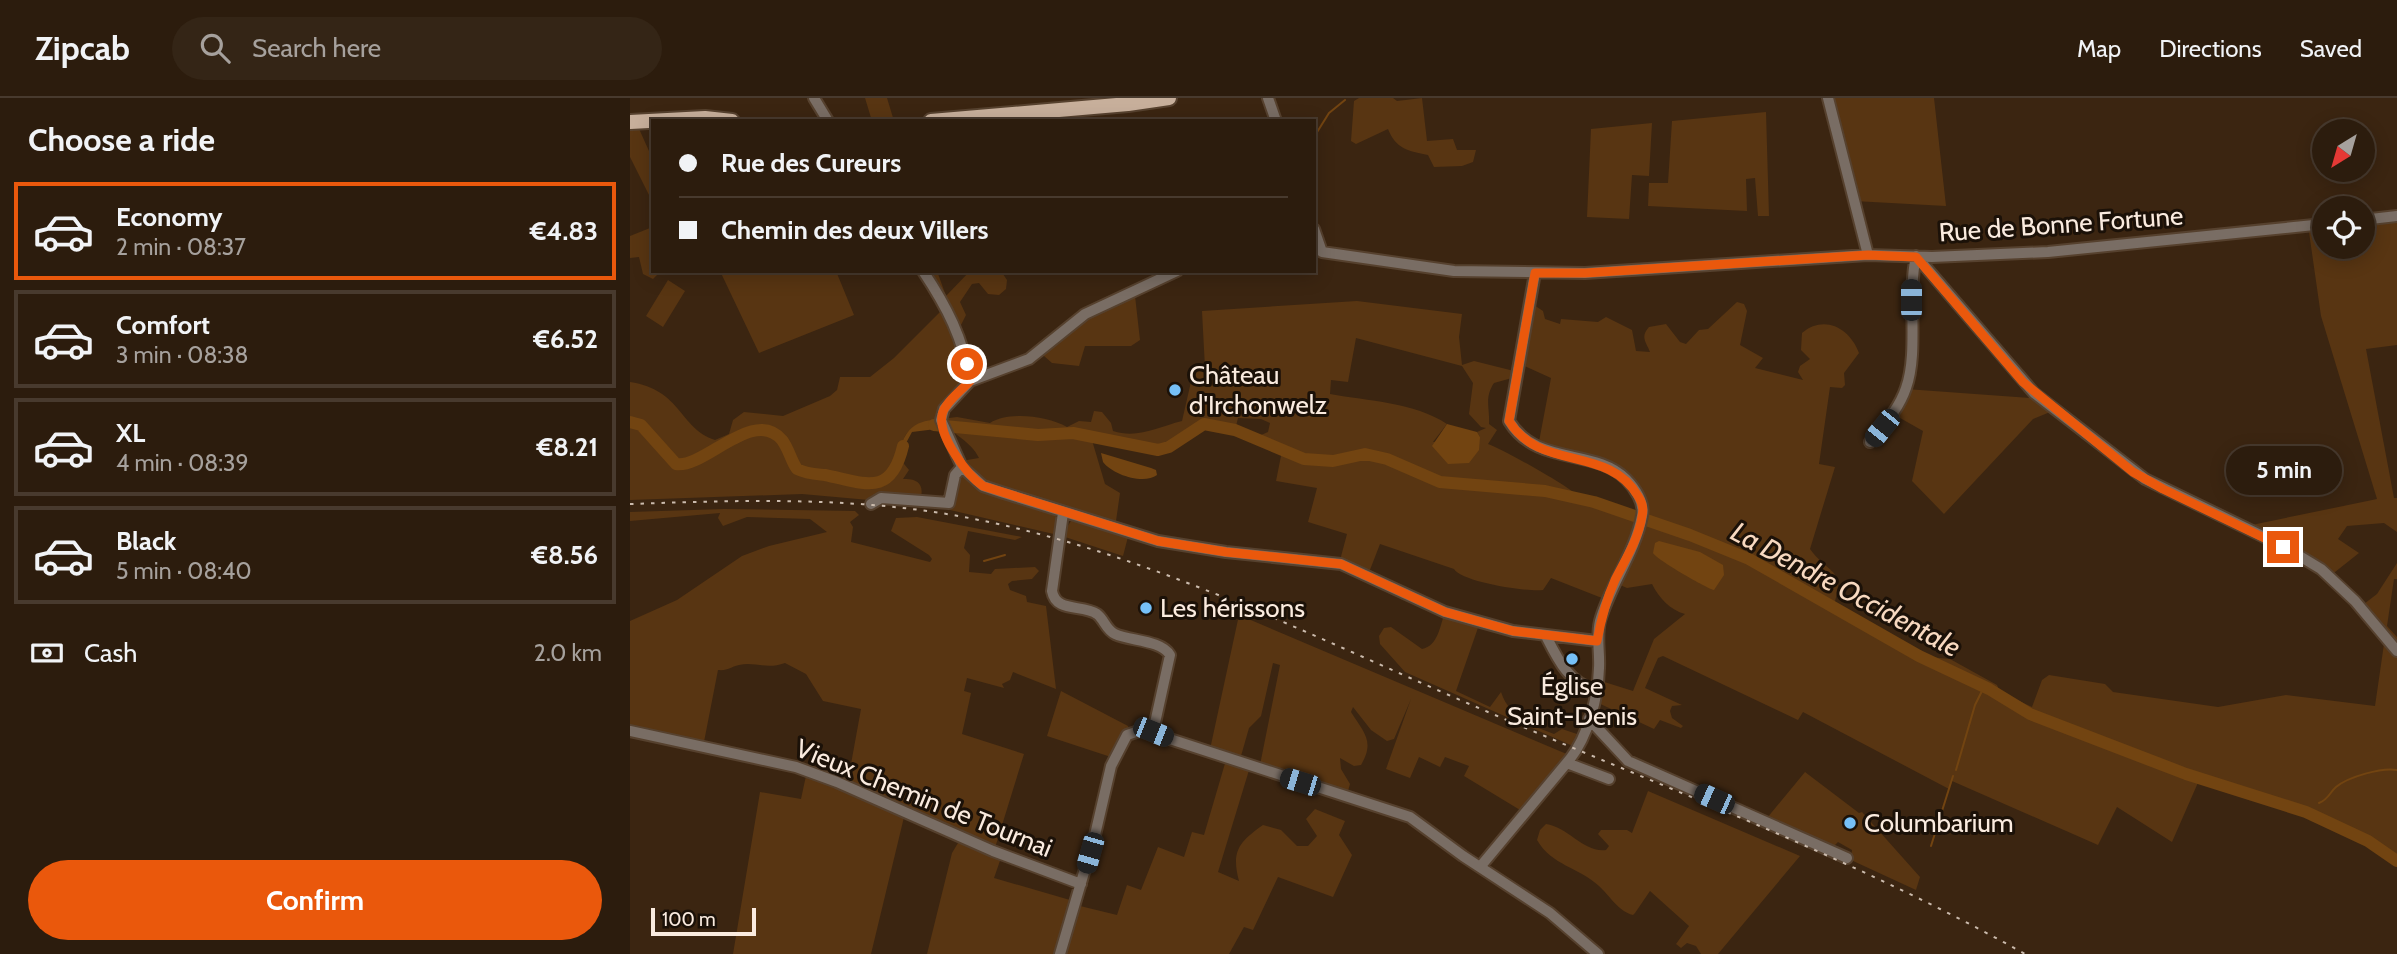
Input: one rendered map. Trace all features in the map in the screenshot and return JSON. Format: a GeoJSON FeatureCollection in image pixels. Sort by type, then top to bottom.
{"type":"FeatureCollection","features":[{"type":"Feature","properties":{"kind":"main road"},"geometry":{"type":"LineString","coordinates":[[954,119],[1169,98]]}},
{"type":"Feature","properties":{"kind":"main road"},"geometry":{"type":"LineString","coordinates":[[630,122],[651,121]]}},
{"type":"Feature","properties":{"kind":"street"},"geometry":{"type":"LineString","coordinates":[[814,98],[827,119]]}},
{"type":"Feature","properties":{"kind":"street"},"geometry":{"type":"LineString","coordinates":[[1268,98],[1275,119]]}},
{"type":"Feature","properties":{"kind":"street"},"geometry":{"type":"LineString","coordinates":[[1828,98],[1868,255]]}},
{"type":"Feature","properties":{"kind":"street"},"geometry":{"type":"LineString","coordinates":[[2375,219],[2397,216]]}},
{"type":"Feature","properties":{"kind":"street","name":"Rue de Bonne Fortune"},"geometry":{"type":"LineString","coordinates":[[1318,252],[1454,271],[1585,273],[1868,255],[1916,257],[2094,248],[2312,225]]}},
{"type":"Feature","properties":{"kind":"street"},"geometry":{"type":"LineString","coordinates":[[1870,442],[1894,414],[1908,381],[1911,276],[1916,257]]}},
{"type":"Feature","properties":{"kind":"street"},"geometry":{"type":"LineString","coordinates":[[1916,257],[2034,393],[2145,480],[2283,547],[2321,569],[2355,601],[2397,651]]}},
{"type":"Feature","properties":{"kind":"street"},"geometry":{"type":"LineString","coordinates":[[924,273],[946,305],[958,331],[970,381]]}},
{"type":"Feature","properties":{"kind":"street"},"geometry":{"type":"LineString","coordinates":[[1173,273],[1085,314],[1029,359],[970,381],[944,409],[943,425],[962,467],[983,486],[1063,513],[1178,545],[1341,564],[1445,612],[1513,631],[1597,641]]}},
{"type":"Feature","properties":{"kind":"street"},"geometry":{"type":"LineString","coordinates":[[1480,867],[1576,750],[1589,719],[1596,690],[1600,666],[1597,641],[1607,600],[1641,519],[1636,492],[1617,471],[1542,449],[1522,436],[1509,421],[1535,273]]}},
{"type":"Feature","properties":{"kind":"street"},"geometry":{"type":"LineString","coordinates":[[871,504],[881,498],[949,503],[955,475],[962,467]]}},
{"type":"Feature","properties":{"kind":"street"},"geometry":{"type":"LineString","coordinates":[[1063,513],[1052,591],[1056,602],[1095,613],[1112,633],[1163,648],[1170,655],[1153,732],[1217,757],[1410,817],[1550,913],[1598,954]]}},
{"type":"Feature","properties":{"kind":"street"},"geometry":{"type":"LineString","coordinates":[[1545,636],[1568,673],[1582,684],[1596,690]]}},
{"type":"Feature","properties":{"kind":"street"},"geometry":{"type":"LineString","coordinates":[[1589,719],[1628,761],[1847,858]]}},
{"type":"Feature","properties":{"kind":"street","name":"Vieux Chemin de Tournai"},"geometry":{"type":"LineString","coordinates":[[630,731],[796,767],[837,782],[993,852],[1081,884],[1107,782],[1120,744],[1131,732],[1153,732]]}},
{"type":"Feature","properties":{"kind":"street"},"geometry":{"type":"LineString","coordinates":[[1567,763],[1608,779]]}},
{"type":"Feature","properties":{"kind":"street"},"geometry":{"type":"LineString","coordinates":[[1060,954],[1081,884]]}},
{"type":"Feature","properties":{"kind":"shaded area"},"geometry":{"type":"Polygon","coordinates":[[[865,98],[887,98],[893,119],[871,119],[865,98]]]}},
{"type":"Feature","properties":{"kind":"shaded area"},"geometry":{"type":"Polygon","coordinates":[[[1359,98],[1393,98],[1397,101],[1422,98],[1427,141],[1453,139],[1457,150],[1476,150],[1473,162],[1462,166],[1434,167],[1428,155],[1399,145],[1388,129],[1356,144],[1351,141],[1354,101],[1359,98]]]}},
{"type":"Feature","properties":{"kind":"shaded area"},"geometry":{"type":"Polygon","coordinates":[[[1828,98],[1934,98],[1946,206],[1854,201],[1828,98]]]}},
{"type":"Feature","properties":{"kind":"shaded area"},"geometry":{"type":"Polygon","coordinates":[[[1766,112],[1769,216],[1758,216],[1755,178],[1746,179],[1747,211],[1648,206],[1649,183],[1668,183],[1672,121],[1766,112]]]}},
{"type":"Feature","properties":{"kind":"shaded area"},"geometry":{"type":"Polygon","coordinates":[[[630,122],[636,122],[651,156],[651,199],[630,157],[630,122]]]}},
{"type":"Feature","properties":{"kind":"shaded area"},"geometry":{"type":"Polygon","coordinates":[[[1652,123],[1649,176],[1632,175],[1629,219],[1587,217],[1591,129],[1652,123]]]}},
{"type":"Feature","properties":{"kind":"shaded area"},"geometry":{"type":"Polygon","coordinates":[[[2397,216],[2397,345],[2366,349],[2394,498],[2397,498],[2397,532],[2384,523],[2347,526],[2338,539],[2359,553],[2330,576],[2242,527],[2377,499],[2321,316],[2313,259],[2375,259],[2375,219],[2397,216]]]}},
{"type":"Feature","properties":{"kind":"shaded area"},"geometry":{"type":"Polygon","coordinates":[[[2308,225],[2312,225],[2312,253],[2308,225]]]}},
{"type":"Feature","properties":{"kind":"shaded area"},"geometry":{"type":"Polygon","coordinates":[[[651,228],[651,273],[659,273],[653,279],[643,274],[639,257],[630,258],[630,236],[651,228]]]}},
{"type":"Feature","properties":{"kind":"shaded area"},"geometry":{"type":"Polygon","coordinates":[[[721,273],[837,273],[854,315],[759,353],[721,273]]]}},
{"type":"Feature","properties":{"kind":"shaded area"},"geometry":{"type":"Polygon","coordinates":[[[924,273],[938,273],[946,296],[968,273],[1002,273],[1007,280],[1006,289],[999,295],[988,294],[979,283],[972,284],[960,302],[966,315],[958,331],[967,375],[941,419],[957,417],[990,423],[1007,417],[1028,416],[1067,427],[1079,421],[1091,422],[1094,411],[1102,412],[1111,423],[1113,431],[1131,434],[1182,421],[1193,373],[1205,368],[1202,311],[1357,301],[1462,314],[1459,337],[1462,365],[1474,361],[1514,371],[1512,378],[1494,383],[1489,393],[1489,424],[1497,430],[1488,444],[1553,479],[1581,499],[1641,519],[1645,507],[1617,471],[1538,447],[1551,378],[1520,364],[1534,305],[1543,311],[1545,319],[1560,324],[1561,319],[1598,322],[1606,317],[1632,330],[1636,351],[1650,352],[1644,337],[1649,327],[1666,324],[1680,342],[1686,344],[1699,330],[1708,329],[1737,302],[1744,304],[1747,311],[1740,345],[1763,358],[1755,368],[1803,380],[1798,372],[1800,366],[1810,359],[1801,350],[1802,333],[1819,325],[1835,326],[1849,337],[1859,353],[1844,373],[1845,385],[1842,388],[1830,387],[1819,464],[1835,467],[1810,549],[1837,579],[1837,595],[1833,608],[1919,656],[1950,659],[1997,685],[2000,692],[2032,707],[2042,680],[2049,675],[2105,684],[2113,692],[2218,707],[2286,695],[2375,706],[2385,637],[2360,607],[2377,594],[2397,563],[2397,579],[2394,579],[2387,626],[2397,637],[2397,861],[2326,822],[2200,778],[2172,842],[2117,807],[2098,845],[1952,781],[1949,789],[1803,712],[1798,720],[1663,656],[1658,658],[1645,688],[1682,705],[1672,706],[1670,711],[1672,718],[1683,726],[1681,728],[1660,720],[1654,729],[1594,701],[1598,680],[1633,691],[1654,639],[1685,614],[1666,603],[1652,584],[1627,588],[1620,585],[1607,600],[1551,578],[1543,590],[1509,588],[1469,578],[1454,569],[1380,544],[1368,575],[1339,564],[1347,534],[1308,522],[1317,488],[1276,481],[1282,451],[1254,438],[1268,432],[1270,423],[1261,419],[1238,418],[1235,430],[1204,424],[1169,447],[1158,450],[1091,437],[1105,484],[1120,493],[1115,528],[1129,533],[1123,556],[1062,536],[1072,519],[1056,514],[1058,535],[950,510],[945,504],[955,475],[967,460],[979,458],[971,447],[941,420],[910,430],[903,440],[900,459],[909,470],[903,479],[918,482],[921,497],[869,500],[802,494],[630,500],[630,382],[660,393],[694,427],[715,440],[729,434],[733,420],[744,412],[783,416],[830,396],[837,390],[840,377],[870,377],[894,358],[946,306],[924,273]],[[1356,338],[1348,382],[1331,380],[1330,394],[1390,403],[1434,417],[1447,424],[1433,442],[1480,437],[1477,432],[1486,428],[1481,427],[1469,414],[1473,383],[1462,366],[1356,338]]]}},
{"type":"Feature","properties":{"kind":"shaded area"},"geometry":{"type":"Polygon","coordinates":[[[668,280],[685,291],[663,327],[646,316],[668,280]]]}},
{"type":"Feature","properties":{"kind":"shaded area"},"geometry":{"type":"Polygon","coordinates":[[[1135,296],[1140,340],[1131,346],[1085,346],[1079,366],[1052,363],[1044,356],[1044,353],[1084,321],[1135,296]]]}},
{"type":"Feature","properties":{"kind":"shaded area"},"geometry":{"type":"Polygon","coordinates":[[[1906,389],[2030,398],[2034,393],[2055,410],[2033,419],[1944,514],[1912,481],[1923,431],[1893,414],[1906,389]]]}},
{"type":"Feature","properties":{"kind":"shaded area"},"geometry":{"type":"Polygon","coordinates":[[[941,420],[944,428],[912,432],[905,445],[903,460],[898,458],[910,429],[923,422],[941,420]]]}},
{"type":"Feature","properties":{"kind":"shaded area"},"geometry":{"type":"Polygon","coordinates":[[[1447,424],[1477,432],[1480,437],[1479,450],[1469,463],[1448,464],[1432,446],[1447,424]]]}},
{"type":"Feature","properties":{"kind":"shaded area"},"geometry":{"type":"Polygon","coordinates":[[[1101,453],[1151,468],[1156,470],[1157,475],[1137,479],[1121,474],[1103,462],[1101,453]]]}},
{"type":"Feature","properties":{"kind":"shaded area"},"geometry":{"type":"Polygon","coordinates":[[[724,509],[855,511],[859,515],[850,522],[853,527],[851,542],[930,562],[932,559],[929,555],[891,531],[896,518],[917,517],[1022,537],[1015,540],[968,531],[964,548],[970,555],[969,572],[991,574],[995,569],[1035,567],[1039,571],[1032,579],[1012,581],[1008,584],[1010,590],[1026,596],[1027,602],[1046,606],[1056,689],[1013,672],[1010,680],[1002,684],[1004,688],[967,678],[964,691],[971,693],[962,734],[1024,754],[994,851],[1002,855],[994,878],[1070,900],[1076,905],[1117,915],[1127,885],[1141,890],[1158,847],[1184,857],[1192,832],[1204,835],[1226,760],[1209,754],[1239,615],[1569,755],[1525,813],[1464,776],[1469,766],[1445,757],[1440,767],[1419,757],[1410,778],[1386,769],[1411,699],[1394,739],[1387,741],[1371,730],[1353,707],[1351,712],[1364,732],[1367,750],[1361,765],[1354,766],[1340,758],[1341,769],[1350,784],[1348,791],[1342,795],[1259,770],[1280,665],[1273,663],[1261,716],[1249,728],[1239,763],[1250,767],[1218,872],[1239,881],[1236,862],[1239,848],[1263,825],[1281,830],[1297,846],[1308,846],[1317,836],[1306,819],[1315,809],[1345,821],[1339,835],[1352,855],[1333,897],[1278,877],[1253,930],[1244,927],[1229,954],[927,954],[952,853],[961,838],[905,813],[871,954],[733,954],[760,792],[801,799],[807,771],[847,786],[861,709],[823,701],[806,674],[785,663],[772,666],[745,664],[718,670],[703,747],[630,731],[630,621],[677,600],[742,556],[769,546],[827,532],[810,519],[747,517],[723,526],[718,518],[720,513],[630,521],[630,512],[724,509]]]}},
{"type":"Feature","properties":{"kind":"shaded area"},"geometry":{"type":"Polygon","coordinates":[[[1659,541],[1700,552],[1723,565],[1724,575],[1714,590],[1657,557],[1653,553],[1655,543],[1659,541]]]}},
{"type":"Feature","properties":{"kind":"shaded area"},"geometry":{"type":"Polygon","coordinates":[[[1445,612],[1480,622],[1456,691],[1490,707],[1501,692],[1515,714],[1530,724],[1554,734],[1562,729],[1583,736],[1575,747],[1405,672],[1380,644],[1379,636],[1384,628],[1391,627],[1422,649],[1427,647],[1438,635],[1445,612]]]}},
{"type":"Feature","properties":{"kind":"shaded area"},"geometry":{"type":"Polygon","coordinates":[[[1061,691],[1128,726],[1131,732],[1114,758],[1047,736],[1061,691]]]}},
{"type":"Feature","properties":{"kind":"shaded area"},"geometry":{"type":"Polygon","coordinates":[[[1805,772],[1859,813],[1862,812],[1920,877],[1916,890],[1851,860],[1852,850],[1838,842],[1832,848],[1767,818],[1805,772]]]}},
{"type":"Feature","properties":{"kind":"shaded area"},"geometry":{"type":"Polygon","coordinates":[[[1648,791],[1800,856],[1718,954],[1701,954],[1696,946],[1687,943],[1681,948],[1676,944],[1689,926],[1650,891],[1633,915],[1628,913],[1591,880],[1550,855],[1537,840],[1540,830],[1546,824],[1562,830],[1590,848],[1606,850],[1609,846],[1598,834],[1601,830],[1627,830],[1632,833],[1648,791]]]}},
{"type":"Feature","properties":{"kind":"waterway"},"geometry":{"type":"LineString","coordinates":[[1316,134],[1329,113],[1345,100]]}},
{"type":"Feature","properties":{"kind":"waterway","name":"La Dendre Occidentale"},"geometry":{"type":"LineString","coordinates":[[630,422],[641,425],[676,464],[700,458],[744,434],[758,430],[771,431],[782,440],[797,469],[864,483],[874,483],[891,474],[898,463],[903,446]]}},
{"type":"Feature","properties":{"kind":"waterway","name":"La Dendre Occidentale"},"geometry":{"type":"LineString","coordinates":[[934,425],[1038,435],[1073,433],[1158,450],[1169,447],[1204,424],[1235,430],[1304,459],[1333,461],[1365,454],[1387,459],[1440,482],[1545,491],[1594,502],[1690,535],[1749,559],[1919,656],[1989,689],[2030,714],[2186,774],[2306,812],[2368,841],[2397,861]]}},
{"type":"Feature","properties":{"kind":"waterway"},"geometry":{"type":"LineString","coordinates":[[984,561],[1005,555]]}},
{"type":"Feature","properties":{"kind":"waterway"},"geometry":{"type":"LineString","coordinates":[[1956,770],[1975,705],[1984,687]]}},
{"type":"Feature","properties":{"kind":"waterway"},"geometry":{"type":"LineString","coordinates":[[2319,803],[2336,787],[2357,776],[2374,771],[2397,770]]}},
{"type":"Feature","properties":{"kind":"waterway"},"geometry":{"type":"LineString","coordinates":[[1931,846],[1953,776]]}},
{"type":"Feature","properties":{"kind":"railway"},"geometry":{"type":"LineString","coordinates":[[630,504],[762,501],[892,507],[979,520],[1044,535],[1109,555],[1238,603],[1759,826],[1894,887],[2025,954]]}},
{"type":"Feature","properties":{"kind":"place","name":"Château d'Irchonwelz"},"geometry":{"type":"Point","coordinates":[1175,390]}},
{"type":"Feature","properties":{"kind":"place","name":"Les hérissons"},"geometry":{"type":"Point","coordinates":[1146,608]}},
{"type":"Feature","properties":{"kind":"place","name":"Église Saint-Denis"},"geometry":{"type":"Point","coordinates":[1572,659]}},
{"type":"Feature","properties":{"kind":"place","name":"Columbarium"},"geometry":{"type":"Point","coordinates":[1850,823]}},
{"type":"Feature","properties":{"kind":"route"},"geometry":{"type":"LineString","coordinates":[[967,364],[970,381],[944,409],[941,420],[962,467],[983,486],[1158,541],[1226,552],[1341,564],[1445,612],[1513,631],[1597,641],[1607,600],[1640,524],[1643,508],[1632,486],[1617,471],[1542,449],[1522,436],[1509,421],[1511,399],[1530,314],[1535,273],[1585,273],[1905,255],[1916,257],[2012,371],[2034,393],[2133,472],[2283,547]]}}]}
